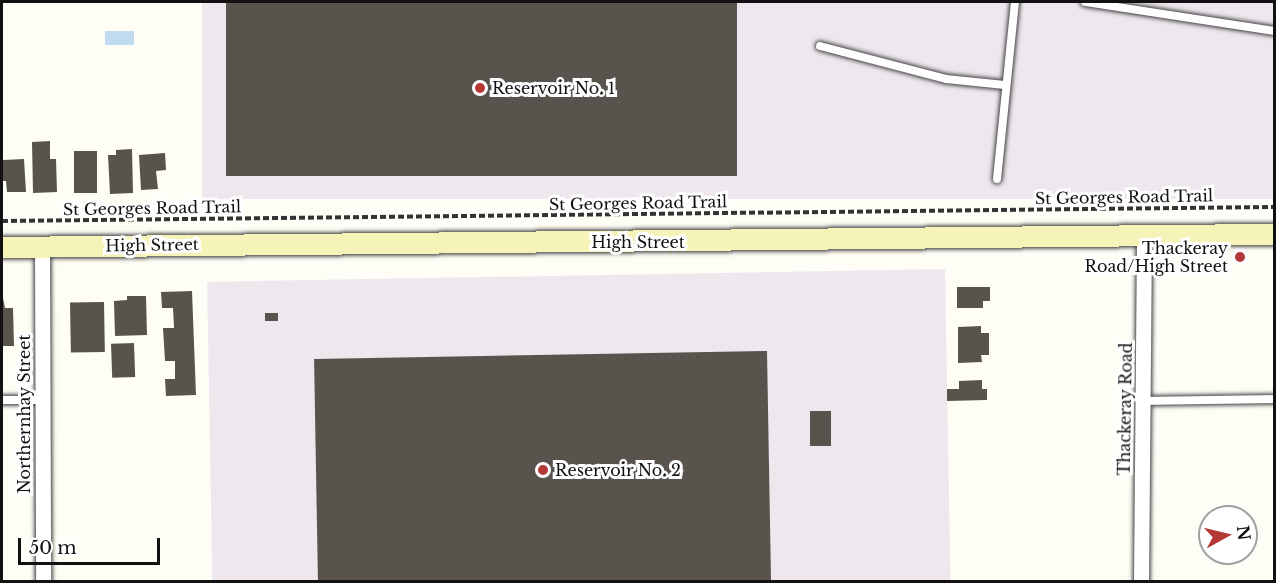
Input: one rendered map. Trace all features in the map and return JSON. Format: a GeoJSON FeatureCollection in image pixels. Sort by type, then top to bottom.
{"type":"FeatureCollection","features":[{"type":"Feature","properties":{"kind":"main road","name":"High Street"},"geometry":{"type":"LineString","coordinates":[[2,247],[1275,234]]}},
{"type":"Feature","properties":{"kind":"street","name":"Thackeray Road"},"geometry":{"type":"LineString","coordinates":[[1141,582],[1144,237]]}},
{"type":"Feature","properties":{"kind":"street","name":"Northernhay Street"},"geometry":{"type":"LineString","coordinates":[[42,246],[43,582]]}},
{"type":"Feature","properties":{"kind":"lane"},"geometry":{"type":"LineString","coordinates":[[997,179],[1005,85],[1016,2]]}},
{"type":"Feature","properties":{"kind":"lane"},"geometry":{"type":"LineString","coordinates":[[1085,2],[1275,31]]}},
{"type":"Feature","properties":{"kind":"lane"},"geometry":{"type":"LineString","coordinates":[[820,46],[946,79],[1005,85]]}},
{"type":"Feature","properties":{"kind":"lane"},"geometry":{"type":"LineString","coordinates":[[1143,401],[1275,399]]}},
{"type":"Feature","properties":{"kind":"lane"},"geometry":{"type":"LineString","coordinates":[[2,400],[42,400]]}},
{"type":"Feature","properties":{"kind":"path","name":"St Georges Road Trail"},"geometry":{"type":"LineString","coordinates":[[2,221],[1275,207]]}},
{"type":"Feature","properties":{"kind":"shaded area"},"geometry":{"type":"Polygon","coordinates":[[[202,2],[1274,2],[1274,199],[202,199],[202,2]]]}},
{"type":"Feature","properties":{"kind":"shaded area"},"geometry":{"type":"Polygon","coordinates":[[[945,269],[950,581],[212,582],[207,282],[945,269]]]}},
{"type":"Feature","properties":{"kind":"water"},"geometry":{"type":"Polygon","coordinates":[[[105,31],[134,31],[134,45],[105,45],[105,31]]]}},
{"type":"Feature","properties":{"kind":"building","name":"Reservoir No. 1"},"geometry":{"type":"Polygon","coordinates":[[[226,2],[737,2],[737,176],[226,176],[226,2]]]}},
{"type":"Feature","properties":{"kind":"building"},"geometry":{"type":"Polygon","coordinates":[[[50,141],[50,159],[56,159],[57,192],[33,193],[32,142],[50,141]]]}},
{"type":"Feature","properties":{"kind":"building"},"geometry":{"type":"Polygon","coordinates":[[[132,149],[133,193],[110,194],[108,155],[116,155],[116,150],[132,149]]]}},
{"type":"Feature","properties":{"kind":"building"},"geometry":{"type":"Polygon","coordinates":[[[74,151],[97,151],[97,193],[74,193],[74,151]]]}},
{"type":"Feature","properties":{"kind":"building"},"geometry":{"type":"Polygon","coordinates":[[[165,153],[166,170],[156,171],[158,189],[141,190],[139,155],[165,153]]]}},
{"type":"Feature","properties":{"kind":"building"},"geometry":{"type":"Polygon","coordinates":[[[24,159],[26,192],[7,192],[6,181],[2,181],[3,160],[24,159]]]}},
{"type":"Feature","properties":{"kind":"building"},"geometry":{"type":"Polygon","coordinates":[[[957,287],[990,287],[990,301],[983,301],[983,308],[957,308],[957,287]]]}},
{"type":"Feature","properties":{"kind":"building"},"geometry":{"type":"Polygon","coordinates":[[[192,291],[196,395],[166,396],[165,379],[175,379],[175,361],[165,361],[163,328],[174,328],[173,308],[162,308],[161,292],[192,291]]]}},
{"type":"Feature","properties":{"kind":"building"},"geometry":{"type":"Polygon","coordinates":[[[2,293],[5,308],[13,308],[14,346],[2,346],[2,293]]]}},
{"type":"Feature","properties":{"kind":"building"},"geometry":{"type":"Polygon","coordinates":[[[127,296],[146,296],[147,335],[115,336],[114,301],[127,300],[127,296]]]}},
{"type":"Feature","properties":{"kind":"building"},"geometry":{"type":"Polygon","coordinates":[[[104,302],[105,352],[71,353],[70,303],[104,302]]]}},
{"type":"Feature","properties":{"kind":"building"},"geometry":{"type":"Polygon","coordinates":[[[265,313],[278,313],[278,321],[265,321],[265,313]]]}},
{"type":"Feature","properties":{"kind":"building"},"geometry":{"type":"Polygon","coordinates":[[[981,326],[981,333],[989,333],[989,355],[981,355],[982,362],[958,363],[958,327],[981,326]]]}},
{"type":"Feature","properties":{"kind":"building"},"geometry":{"type":"Polygon","coordinates":[[[134,343],[135,377],[112,378],[111,344],[134,343]]]}},
{"type":"Feature","properties":{"kind":"building","name":"Reservoir No. 2"},"geometry":{"type":"Polygon","coordinates":[[[767,351],[771,582],[318,582],[314,359],[767,351]]]}},
{"type":"Feature","properties":{"kind":"building"},"geometry":{"type":"Polygon","coordinates":[[[982,380],[982,389],[987,389],[987,400],[947,401],[947,389],[959,389],[959,381],[982,380]]]}},
{"type":"Feature","properties":{"kind":"building"},"geometry":{"type":"Polygon","coordinates":[[[810,411],[831,411],[831,446],[810,446],[810,411]]]}},
{"type":"Feature","properties":{"kind":"place","name":"Reservoir No. 1"},"geometry":{"type":"Point","coordinates":[480,88]}},
{"type":"Feature","properties":{"kind":"place","name":"Thackeray Road/High Street"},"geometry":{"type":"Point","coordinates":[1240,257]}},
{"type":"Feature","properties":{"kind":"place","name":"Reservoir No. 2"},"geometry":{"type":"Point","coordinates":[543,470]}}]}
